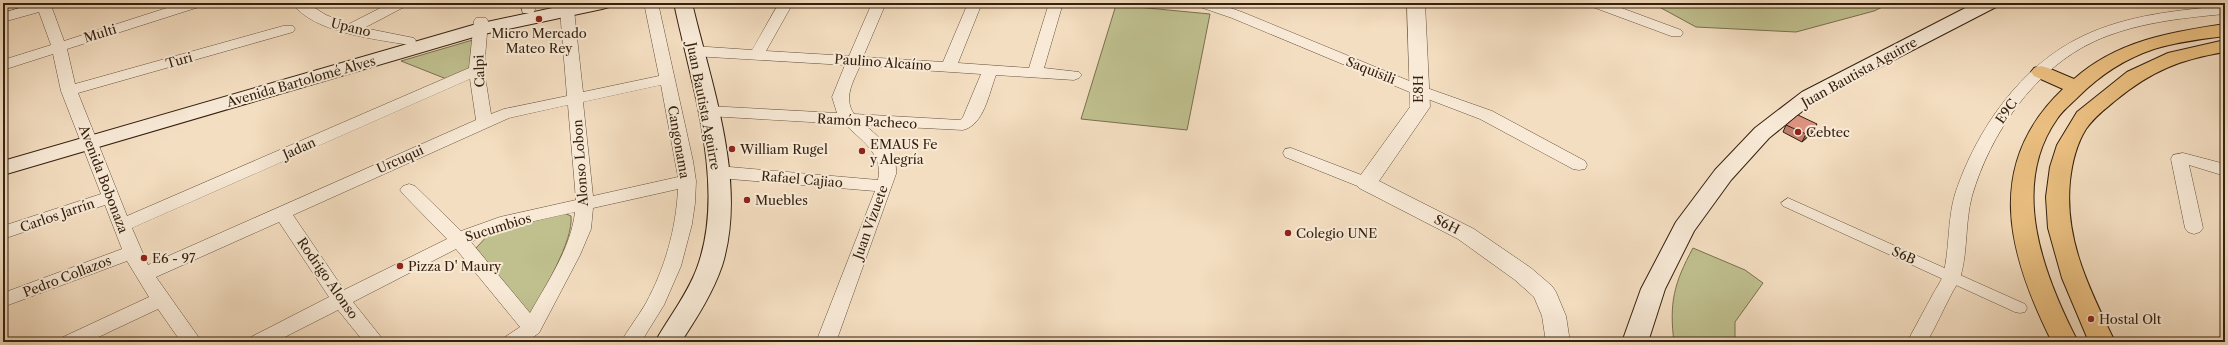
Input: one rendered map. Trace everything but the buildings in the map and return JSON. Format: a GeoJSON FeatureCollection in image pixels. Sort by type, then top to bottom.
{"type":"FeatureCollection","features":[{"type":"Feature","properties":{"kind":"highway"},"geometry":{"type":"LineString","coordinates":[[2065,342],[2029,257],[2024,228],[2022,188],[2029,155],[2037,134],[2048,115],[2096,68],[2123,54],[2154,43],[2187,35],[2225,30]]}},
{"type":"Feature","properties":{"kind":"highway"},"geometry":{"type":"LineString","coordinates":[[2102,342],[2074,278],[2062,241],[2057,209],[2061,162],[2069,142],[2079,124],[2092,110],[2124,82],[2146,67],[2186,53],[2225,46]]}},
{"type":"Feature","properties":{"kind":"highway"},"geometry":{"type":"LineString","coordinates":[[2041,72],[2076,87]]}},
{"type":"Feature","properties":{"kind":"main road","name":"Avenida Bartolomé Alves"},"geometry":{"type":"LineString","coordinates":[[3,157],[88,137],[480,25],[527,6],[563,6],[602,3]]}},
{"type":"Feature","properties":{"kind":"main road","name":"Juan Bautista Aguirre"},"geometry":{"type":"LineString","coordinates":[[668,342],[687,313],[708,273],[713,256],[719,209],[718,172],[708,112],[683,3]]}},
{"type":"Feature","properties":{"kind":"main road","name":"Juan Bautista Aguirre"},"geometry":{"type":"LineString","coordinates":[[1635,342],[1653,289],[1684,228],[1723,175],[1762,133],[1809,96],[1989,3]]}},
{"type":"Feature","properties":{"kind":"main road","name":"Avenida Bartolomé Alves"},"geometry":{"type":"LineString","coordinates":[[3,168],[88,137],[409,41],[563,6]]}},
{"type":"Feature","properties":{"kind":"street","name":"Multi"},"geometry":{"type":"LineString","coordinates":[[3,65],[197,3]]}},
{"type":"Feature","properties":{"kind":"street","name":"Upano"},"geometry":{"type":"LineString","coordinates":[[299,3],[316,18],[409,41]]}},
{"type":"Feature","properties":{"kind":"street"},"geometry":{"type":"LineString","coordinates":[[352,28],[401,3]]}},
{"type":"Feature","properties":{"kind":"street","name":"Cangonama"},"geometry":{"type":"LineString","coordinates":[[631,342],[647,321],[662,293],[675,258],[685,217],[687,181],[668,79],[650,3]]}},
{"type":"Feature","properties":{"kind":"street"},"geometry":{"type":"LineString","coordinates":[[757,54],[786,3]]}},
{"type":"Feature","properties":{"kind":"street","name":"Juan Vizuete"},"geometry":{"type":"LineString","coordinates":[[826,342],[885,186],[888,170],[884,155],[865,132],[849,120],[842,109],[840,98],[854,60],[879,3]]}},
{"type":"Feature","properties":{"kind":"street"},"geometry":{"type":"LineString","coordinates":[[949,67],[975,3]]}},
{"type":"Feature","properties":{"kind":"street"},"geometry":{"type":"LineString","coordinates":[[1035,72],[1056,3]]}},
{"type":"Feature","properties":{"kind":"street","name":"Saquisili"},"geometry":{"type":"LineString","coordinates":[[1202,3],[1237,15],[1418,90],[1486,115],[1579,165]]}},
{"type":"Feature","properties":{"kind":"street","name":"E8H"},"geometry":{"type":"LineString","coordinates":[[1366,183],[1420,107],[1418,90],[1416,3]]}},
{"type":"Feature","properties":{"kind":"street"},"geometry":{"type":"LineString","coordinates":[[1595,3],[1676,33]]}},
{"type":"Feature","properties":{"kind":"street","name":"Avenida Bobonaza"},"geometry":{"type":"LineString","coordinates":[[47,4],[59,46],[69,91],[132,252],[144,275],[192,342]]}},
{"type":"Feature","properties":{"kind":"street"},"geometry":{"type":"LineString","coordinates":[[3,18],[47,4]]}},
{"type":"Feature","properties":{"kind":"street","name":"Alonso Lobon"},"geometry":{"type":"LineString","coordinates":[[512,342],[532,328],[582,229],[584,204],[575,98],[563,6]]}},
{"type":"Feature","properties":{"kind":"street","name":"E9C"},"geometry":{"type":"LineString","coordinates":[[1917,342],[1952,276],[1956,227],[1963,196],[1977,160],[1998,121],[2021,90],[2041,72],[2074,47],[2106,32],[2171,18],[2225,10]]}},
{"type":"Feature","properties":{"kind":"street","name":"Calpi"},"geometry":{"type":"LineString","coordinates":[[480,25],[476,70],[484,121]]}},
{"type":"Feature","properties":{"kind":"street","name":"Turi"},"geometry":{"type":"LineString","coordinates":[[69,91],[288,29]]}},
{"type":"Feature","properties":{"kind":"street","name":"Paulino Alcaíno"},"geometry":{"type":"LineString","coordinates":[[693,51],[1074,75]]}},
{"type":"Feature","properties":{"kind":"street","name":"Jadan"},"geometry":{"type":"LineString","coordinates":[[121,226],[476,70]]}},
{"type":"Feature","properties":{"kind":"street","name":"Ramón Pacheco"},"geometry":{"type":"LineString","coordinates":[[708,112],[963,125],[970,120],[990,70]]}},
{"type":"Feature","properties":{"kind":"street","name":"Urcuqui"},"geometry":{"type":"LineString","coordinates":[[144,275],[484,121],[525,108],[668,79]]}},
{"type":"Feature","properties":{"kind":"street","name":"S6H"},"geometry":{"type":"LineString","coordinates":[[1291,153],[1366,183],[1466,234],[1524,274],[1544,292],[1554,316],[1558,342]]}},
{"type":"Feature","properties":{"kind":"street"},"geometry":{"type":"LineString","coordinates":[[2194,228],[2180,158],[2225,170]]}},
{"type":"Feature","properties":{"kind":"street","name":"Rafael Cajiao"},"geometry":{"type":"LineString","coordinates":[[718,172],[885,186]]}},
{"type":"Feature","properties":{"kind":"street","name":"Sucumbios"},"geometry":{"type":"LineString","coordinates":[[258,342],[458,240],[500,223],[687,181]]}},
{"type":"Feature","properties":{"kind":"street"},"geometry":{"type":"LineString","coordinates":[[410,190],[458,240],[532,328]]}},
{"type":"Feature","properties":{"kind":"street","name":"Carlos Jarrín"},"geometry":{"type":"LineString","coordinates":[[3,233],[110,197]]}},
{"type":"Feature","properties":{"kind":"street","name":"S6B"},"geometry":{"type":"LineString","coordinates":[[1788,203],[2020,308]]}},
{"type":"Feature","properties":{"kind":"street","name":"Rodrigo Alonso"},"geometry":{"type":"LineString","coordinates":[[282,213],[341,300],[375,342]]}},
{"type":"Feature","properties":{"kind":"street","name":"Pedro Collazos"},"geometry":{"type":"LineString","coordinates":[[3,300],[132,252]]}},
{"type":"Feature","properties":{"kind":"street"},"geometry":{"type":"LineString","coordinates":[[70,342],[162,299]]}},
{"type":"Feature","properties":{"kind":"green space"},"geometry":{"type":"Polygon","coordinates":[[[1652,3],[1891,3],[1874,11],[1796,32],[1696,27],[1652,3]]]}},
{"type":"Feature","properties":{"kind":"green space"},"geometry":{"type":"Polygon","coordinates":[[[1116,5],[1210,14],[1187,130],[1081,119],[1116,5]]]}},
{"type":"Feature","properties":{"kind":"green space"},"geometry":{"type":"Polygon","coordinates":[[[476,39],[474,69],[449,80],[401,61],[476,39]]]}},
{"type":"Feature","properties":{"kind":"green space"},"geometry":{"type":"Polygon","coordinates":[[[564,213],[571,216],[571,226],[568,239],[563,252],[530,316],[476,248],[491,232],[564,213]]]}},
{"type":"Feature","properties":{"kind":"green space"},"geometry":{"type":"Polygon","coordinates":[[[1693,248],[1745,270],[1763,283],[1735,322],[1735,342],[1674,342],[1672,316],[1674,294],[1681,272],[1693,248]]]}},
{"type":"Feature","properties":{"kind":"place","name":"Micro Mercado Mateo Rey"},"geometry":{"type":"Point","coordinates":[539,19]}},
{"type":"Feature","properties":{"kind":"place","name":"Cebtec"},"geometry":{"type":"Point","coordinates":[1798,132]}},
{"type":"Feature","properties":{"kind":"place","name":"William Rugel"},"geometry":{"type":"Point","coordinates":[732,149]}},
{"type":"Feature","properties":{"kind":"place","name":"EMAUS Fe y Alegría"},"geometry":{"type":"Point","coordinates":[862,151]}},
{"type":"Feature","properties":{"kind":"place","name":"Muebles"},"geometry":{"type":"Point","coordinates":[747,200]}},
{"type":"Feature","properties":{"kind":"place","name":"Colegio UNE"},"geometry":{"type":"Point","coordinates":[1288,233]}},
{"type":"Feature","properties":{"kind":"place","name":"E6 - 97"},"geometry":{"type":"Point","coordinates":[144,258]}},
{"type":"Feature","properties":{"kind":"place","name":"Pizza D' Maury"},"geometry":{"type":"Point","coordinates":[400,266]}},
{"type":"Feature","properties":{"kind":"place","name":"Hostal Olt"},"geometry":{"type":"Point","coordinates":[2091,319]}}]}
